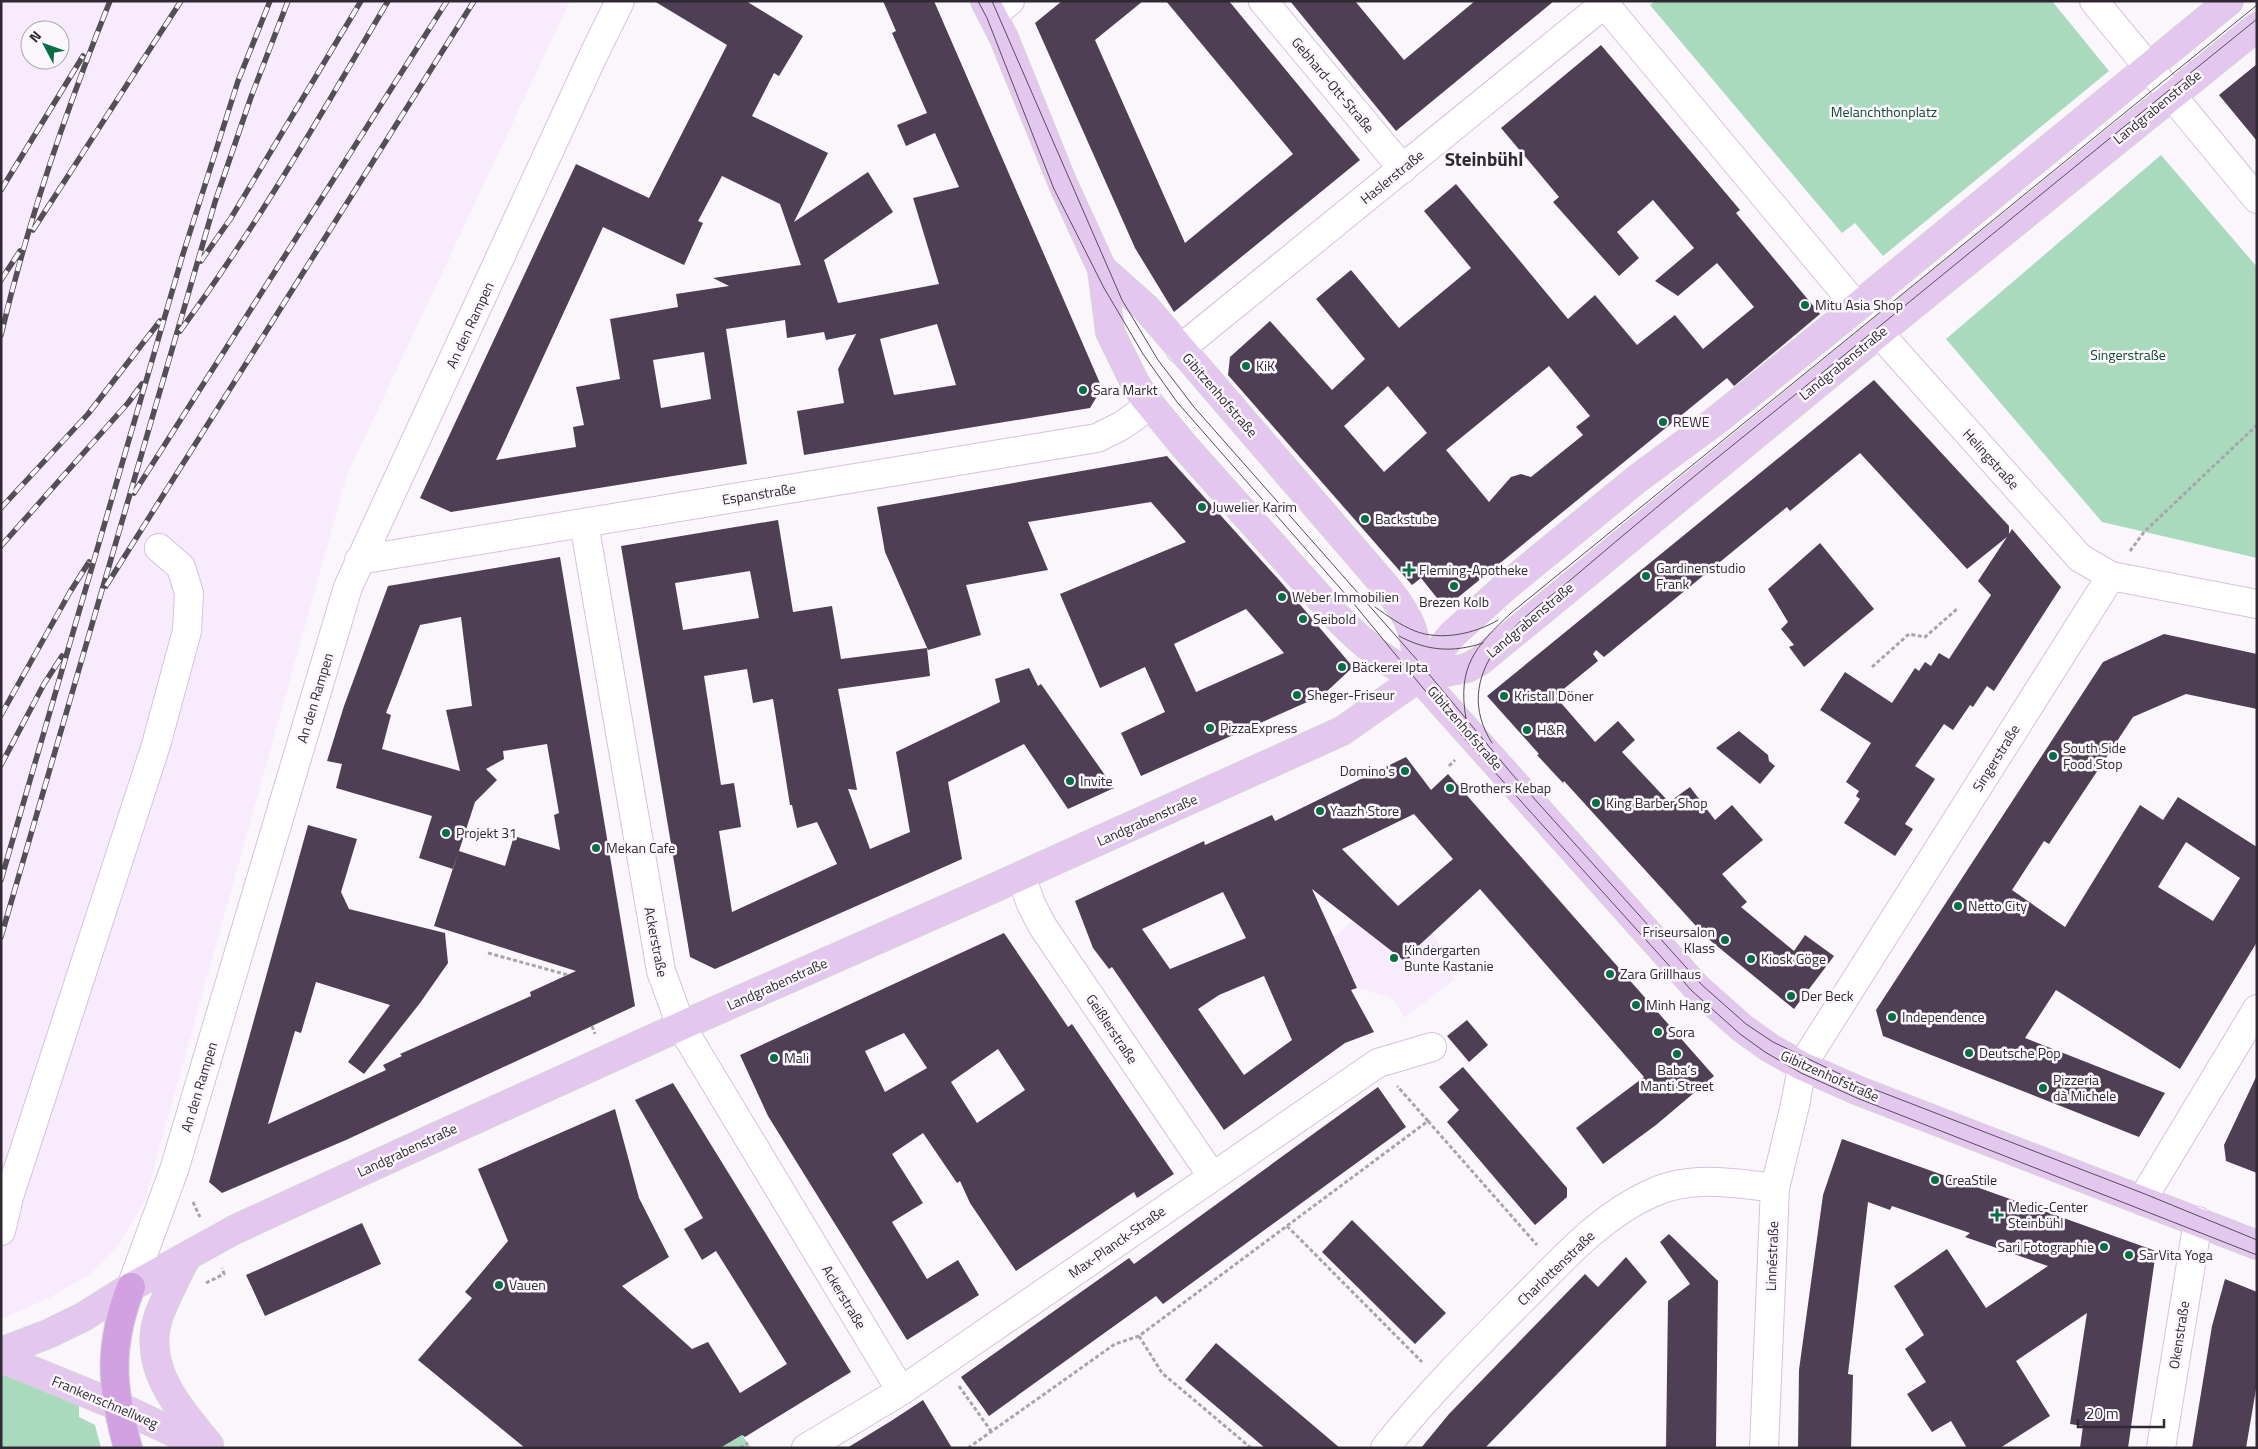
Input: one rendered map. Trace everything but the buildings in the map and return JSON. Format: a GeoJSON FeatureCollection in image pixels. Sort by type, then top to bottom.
{"type":"FeatureCollection","features":[{"type":"Feature","properties":{"kind":"highway"},"geometry":{"type":"LineString","coordinates":[[128,1448],[118,1406],[114,1371],[116,1335],[120,1315],[131,1286]]}},
{"type":"Feature","properties":{"kind":"main road","name":"Landgrabenstraße"},"geometry":{"type":"LineString","coordinates":[[131,1286],[234,1230],[681,1026],[1021,876],[1342,731],[1419,676],[1452,635],[1506,587],[1637,479],[1718,419],[2229,4]]}},
{"type":"Feature","properties":{"kind":"main road","name":"Gibitzenhofstraße"},"geometry":{"type":"LineString","coordinates":[[996,6],[1064,184],[1102,269],[1110,332],[1121,358],[1151,405],[1186,448],[1343,623],[1385,658],[1419,676],[1697,988],[1756,1038],[1802,1066],[1859,1091],[2257,1245]]}},
{"type":"Feature","properties":{"kind":"main road","name":"Landgrabenstraße"},"geometry":{"type":"LineString","coordinates":[[1419,676],[1467,668],[1480,661],[1879,333],[2257,27]]}},
{"type":"Feature","properties":{"kind":"main road","name":"Gibitzenhofstraße"},"geometry":{"type":"LineString","coordinates":[[1102,269],[1146,308],[1399,603],[1414,630],[1419,676]]}},
{"type":"Feature","properties":{"kind":"main road"},"geometry":{"type":"LineString","coordinates":[[187,1256],[159,1316],[154,1342],[155,1355],[163,1382],[171,1396],[212,1448]]}},
{"type":"Feature","properties":{"kind":"main road"},"geometry":{"type":"LineString","coordinates":[[1,1352],[48,1334],[83,1317],[131,1286]]}},
{"type":"Feature","properties":{"kind":"main road","name":"Frankenschnellweg"},"geometry":{"type":"LineString","coordinates":[[1,1358],[118,1406],[207,1448]]}},
{"type":"Feature","properties":{"kind":"street","name":"An den Rampen"},"geometry":{"type":"LineString","coordinates":[[131,1286],[169,1187],[348,587],[620,1]]}},
{"type":"Feature","properties":{"kind":"street","name":"Gebhard-Ott-Straße"},"geometry":{"type":"LineString","coordinates":[[1263,1],[1403,169]]}},
{"type":"Feature","properties":{"kind":"street"},"geometry":{"type":"LineString","coordinates":[[2094,1],[2257,200]]}},
{"type":"Feature","properties":{"kind":"street","name":"Haslerstraße"},"geometry":{"type":"LineString","coordinates":[[1180,349],[1403,169],[1605,2]]}},
{"type":"Feature","properties":{"kind":"street"},"geometry":{"type":"LineString","coordinates":[[1605,2],[1857,307]]}},
{"type":"Feature","properties":{"kind":"street","name":"Helingstraße"},"geometry":{"type":"LineString","coordinates":[[1879,333],[2080,558],[2111,576]]}},
{"type":"Feature","properties":{"kind":"street","name":"Espanstraße"},"geometry":{"type":"LineString","coordinates":[[359,560],[1097,438],[1121,426],[1151,405]]}},
{"type":"Feature","properties":{"kind":"street","name":"Ackerstraße"},"geometry":{"type":"LineString","coordinates":[[584,523],[660,971],[681,1026],[901,1391]]}},
{"type":"Feature","properties":{"kind":"street"},"geometry":{"type":"LineString","coordinates":[[1,1231],[9,1196],[156,745],[187,631],[189,592],[181,567],[159,548]]}},
{"type":"Feature","properties":{"kind":"street"},"geometry":{"type":"LineString","coordinates":[[2111,576],[2257,604]]}},
{"type":"Feature","properties":{"kind":"street","name":"Singerstraße"},"geometry":{"type":"LineString","coordinates":[[1802,1066],[2111,576]]}},
{"type":"Feature","properties":{"kind":"street","name":"Geißlerstraße"},"geometry":{"type":"LineString","coordinates":[[1021,876],[1031,904],[1043,927],[1212,1176]]}},
{"type":"Feature","properties":{"kind":"street"},"geometry":{"type":"LineString","coordinates":[[2142,1200],[2257,1009]]}},
{"type":"Feature","properties":{"kind":"street","name":"Max-Planck-Straße"},"geometry":{"type":"LineString","coordinates":[[806,1448],[901,1391],[1378,1063],[1432,1047]]}},
{"type":"Feature","properties":{"kind":"street","name":"Linnéstraße"},"geometry":{"type":"LineString","coordinates":[[1764,1448],[1775,1188],[1802,1066]]}},
{"type":"Feature","properties":{"kind":"street","name":"Charlottenstraße"},"geometry":{"type":"LineString","coordinates":[[1385,1448],[1442,1382],[1556,1266],[1585,1239],[1620,1211],[1653,1192],[1696,1181],[1775,1188]]}},
{"type":"Feature","properties":{"kind":"street","name":"Okenstraße"},"geometry":{"type":"LineString","coordinates":[[2162,1448],[2198,1221]]}},
{"type":"Feature","properties":{"kind":"path"},"geometry":{"type":"LineString","coordinates":[[2111,576],[2144,532],[2257,425]]}},
{"type":"Feature","properties":{"kind":"path"},"geometry":{"type":"LineString","coordinates":[[1872,666],[1909,634],[1925,637],[1957,610]]}},
{"type":"Feature","properties":{"kind":"path"},"geometry":{"type":"LineString","coordinates":[[488,953],[568,975]]}},
{"type":"Feature","properties":{"kind":"path"},"geometry":{"type":"LineString","coordinates":[[1378,1063],[1556,1266]]}},
{"type":"Feature","properties":{"kind":"path"},"geometry":{"type":"LineString","coordinates":[[970,1447],[1115,1344],[1139,1336],[1428,1121]]}},
{"type":"Feature","properties":{"kind":"path"},"geometry":{"type":"LineString","coordinates":[[1287,1226],[1442,1382]]}},
{"type":"Feature","properties":{"kind":"path"},"geometry":{"type":"LineString","coordinates":[[1139,1336],[1162,1373],[1252,1448]]}},
{"type":"Feature","properties":{"kind":"path"},"geometry":{"type":"LineString","coordinates":[[942,1363],[991,1431]]}},
{"type":"Feature","properties":{"kind":"path"},"geometry":{"type":"LineString","coordinates":[[740,1448],[748,1443]]}},
{"type":"Feature","properties":{"kind":"shaded area"},"geometry":{"type":"Polygon","coordinates":[[[1,1],[570,1],[347,475],[145,1200],[119,1245],[89,1275],[47,1299],[1,1319],[1,1]]]}},
{"type":"Feature","properties":{"kind":"shaded area","name":"Kindergarten Bunte Kastanie"},"geometry":{"type":"Polygon","coordinates":[[[1385,892],[1435,936],[1455,979],[1404,1018],[1393,998],[1357,988],[1334,937],[1385,892]]]}},
{"type":"Feature","properties":{"kind":"green space","name":"Melanchthonplatz"},"geometry":{"type":"Polygon","coordinates":[[[1655,1],[2052,1],[2109,71],[1883,256],[1855,223],[1842,233],[1650,5],[1655,1]]]}},
{"type":"Feature","properties":{"kind":"green space","name":"Singerstraße"},"geometry":{"type":"Polygon","coordinates":[[[2161,155],[2257,267],[2257,558],[2102,522],[1946,339],[2161,155]]]}},
{"type":"Feature","properties":{"kind":"green space"},"geometry":{"type":"Polygon","coordinates":[[[3,1373],[79,1406],[79,1417],[95,1425],[101,1448],[1,1448],[1,1374],[3,1373]]]}},
{"type":"Feature","properties":{"kind":"green space"},"geometry":{"type":"Polygon","coordinates":[[[742,1435],[751,1448],[720,1448],[742,1435]]]}},
{"type":"Feature","properties":{"kind":"tram line"},"geometry":{"type":"LineString","coordinates":[[978,1],[987,18],[1054,189],[1104,288],[1143,354],[1177,402],[1354,604],[1464,738],[1692,991],[1740,1034],[1765,1052],[1801,1073],[1857,1098],[2257,1255]]}},
{"type":"Feature","properties":{"kind":"tram line"},"geometry":{"type":"LineString","coordinates":[[992,1],[1122,300],[1158,360],[1194,407],[1418,661],[1512,774],[1702,985],[1746,1024],[1773,1042],[1863,1085],[2145,1194],[2257,1240]]}},
{"type":"Feature","properties":{"kind":"tram line"},"geometry":{"type":"LineString","coordinates":[[1466,719],[1464,685],[1472,659],[1488,636],[1511,613],[2257,5]]}},
{"type":"Feature","properties":{"kind":"tram line"},"geometry":{"type":"LineString","coordinates":[[1492,743],[1485,731],[1481,718],[1478,694],[1480,682],[1484,670],[1497,647],[1523,619],[1697,474],[2257,19]]}},
{"type":"Feature","properties":{"kind":"tram line"},"geometry":{"type":"LineString","coordinates":[[1375,607],[1410,629],[1425,634],[1446,636],[1468,632],[1498,620]]}},
{"type":"Feature","properties":{"kind":"tram line"},"geometry":{"type":"LineString","coordinates":[[1399,636],[1420,645],[1440,649],[1461,648],[1483,643]]}},
{"type":"Feature","properties":{"kind":"railway"},"geometry":{"type":"LineString","coordinates":[[1,335],[23,250],[49,166],[78,83],[110,1]]}},
{"type":"Feature","properties":{"kind":"railway"},"geometry":{"type":"LineString","coordinates":[[33,230],[181,1]]}},
{"type":"Feature","properties":{"kind":"railway"},"geometry":{"type":"LineString","coordinates":[[1,880],[183,254],[238,81],[270,1]]}},
{"type":"Feature","properties":{"kind":"railway"},"geometry":{"type":"LineString","coordinates":[[1,937],[215,202],[251,97],[288,1]]}},
{"type":"Feature","properties":{"kind":"railway"},"geometry":{"type":"LineString","coordinates":[[201,261],[231,218],[361,1]]}},
{"type":"Feature","properties":{"kind":"railway"},"geometry":{"type":"LineString","coordinates":[[180,331],[262,210],[388,1]]}},
{"type":"Feature","properties":{"kind":"railway"},"geometry":{"type":"LineString","coordinates":[[134,493],[447,1]]}},
{"type":"Feature","properties":{"kind":"railway"},"geometry":{"type":"LineString","coordinates":[[106,586],[474,1]]}},
{"type":"Feature","properties":{"kind":"railway"},"geometry":{"type":"LineString","coordinates":[[1,190],[83,56]]}},
{"type":"Feature","properties":{"kind":"railway"},"geometry":{"type":"LineString","coordinates":[[1,280],[20,251]]}},
{"type":"Feature","properties":{"kind":"railway"},"geometry":{"type":"LineString","coordinates":[[1,508],[88,414],[160,321]]}},
{"type":"Feature","properties":{"kind":"railway"},"geometry":{"type":"LineString","coordinates":[[1,546],[128,403],[142,384]]}},
{"type":"Feature","properties":{"kind":"railway"},"geometry":{"type":"LineString","coordinates":[[1,715],[70,592],[89,562]]}},
{"type":"Feature","properties":{"kind":"railway"},"geometry":{"type":"LineString","coordinates":[[1,765],[44,684],[62,656]]}},
{"type":"Feature","properties":{"kind":"place","name":"Mitu Asia Shop"},"geometry":{"type":"Point","coordinates":[1805,305]}},
{"type":"Feature","properties":{"kind":"place","name":"KiK"},"geometry":{"type":"Point","coordinates":[1246,366]}},
{"type":"Feature","properties":{"kind":"place","name":"Sara Markt"},"geometry":{"type":"Point","coordinates":[1083,390]}},
{"type":"Feature","properties":{"kind":"place","name":"REWE"},"geometry":{"type":"Point","coordinates":[1663,422]}},
{"type":"Feature","properties":{"kind":"place","name":"Juwelier Karim"},"geometry":{"type":"Point","coordinates":[1202,507]}},
{"type":"Feature","properties":{"kind":"place","name":"Backstube"},"geometry":{"type":"Point","coordinates":[1365,519]}},
{"type":"Feature","properties":{"kind":"place","name":"Fleming-Apotheke"},"geometry":{"type":"Point","coordinates":[1409,570]}},
{"type":"Feature","properties":{"kind":"place","name":"Gardinenstudio Frank"},"geometry":{"type":"Point","coordinates":[1646,576]}},
{"type":"Feature","properties":{"kind":"place","name":"Brezen Kolb"},"geometry":{"type":"Point","coordinates":[1454,586]}},
{"type":"Feature","properties":{"kind":"place","name":"Weber Immobilien"},"geometry":{"type":"Point","coordinates":[1282,597]}},
{"type":"Feature","properties":{"kind":"place","name":"Seibold"},"geometry":{"type":"Point","coordinates":[1303,619]}},
{"type":"Feature","properties":{"kind":"place","name":"Bäckerei Ipta"},"geometry":{"type":"Point","coordinates":[1342,667]}},
{"type":"Feature","properties":{"kind":"place","name":"Sheger-Friseur"},"geometry":{"type":"Point","coordinates":[1297,695]}},
{"type":"Feature","properties":{"kind":"place","name":"Kristall Döner"},"geometry":{"type":"Point","coordinates":[1504,696]}},
{"type":"Feature","properties":{"kind":"place","name":"PizzaExpress"},"geometry":{"type":"Point","coordinates":[1210,728]}},
{"type":"Feature","properties":{"kind":"place","name":"H&R"},"geometry":{"type":"Point","coordinates":[1527,730]}},
{"type":"Feature","properties":{"kind":"place","name":"South Side Food Stop"},"geometry":{"type":"Point","coordinates":[2053,756]}},
{"type":"Feature","properties":{"kind":"place","name":"Domino's"},"geometry":{"type":"Point","coordinates":[1405,771]}},
{"type":"Feature","properties":{"kind":"place","name":"Invite"},"geometry":{"type":"Point","coordinates":[1070,781]}},
{"type":"Feature","properties":{"kind":"place","name":"Brothers Kebap"},"geometry":{"type":"Point","coordinates":[1450,788]}},
{"type":"Feature","properties":{"kind":"place","name":"King Barber Shop"},"geometry":{"type":"Point","coordinates":[1596,803]}},
{"type":"Feature","properties":{"kind":"place","name":"Yaazh Store"},"geometry":{"type":"Point","coordinates":[1320,811]}},
{"type":"Feature","properties":{"kind":"place","name":"Projekt 31"},"geometry":{"type":"Point","coordinates":[446,833]}},
{"type":"Feature","properties":{"kind":"place","name":"Mekan Cafe"},"geometry":{"type":"Point","coordinates":[596,848]}},
{"type":"Feature","properties":{"kind":"place","name":"Netto City"},"geometry":{"type":"Point","coordinates":[1958,906]}},
{"type":"Feature","properties":{"kind":"place","name":"Friseursalon Klass"},"geometry":{"type":"Point","coordinates":[1725,940]}},
{"type":"Feature","properties":{"kind":"place","name":"Kindergarten Bunte Kastanie"},"geometry":{"type":"Point","coordinates":[1394,958]}},
{"type":"Feature","properties":{"kind":"place","name":"Kiosk Göge"},"geometry":{"type":"Point","coordinates":[1751,959]}},
{"type":"Feature","properties":{"kind":"place","name":"Zara Grillhaus"},"geometry":{"type":"Point","coordinates":[1610,974]}},
{"type":"Feature","properties":{"kind":"place","name":"Der Beck"},"geometry":{"type":"Point","coordinates":[1791,996]}},
{"type":"Feature","properties":{"kind":"place","name":"Minh Hang"},"geometry":{"type":"Point","coordinates":[1636,1005]}},
{"type":"Feature","properties":{"kind":"place","name":"Independence"},"geometry":{"type":"Point","coordinates":[1892,1017]}},
{"type":"Feature","properties":{"kind":"place","name":"Sora"},"geometry":{"type":"Point","coordinates":[1658,1032]}},
{"type":"Feature","properties":{"kind":"place","name":"Deutsche Pop"},"geometry":{"type":"Point","coordinates":[1969,1053]}},
{"type":"Feature","properties":{"kind":"place","name":"Baba‘s Manti Street"},"geometry":{"type":"Point","coordinates":[1677,1054]}},
{"type":"Feature","properties":{"kind":"place","name":"Mali"},"geometry":{"type":"Point","coordinates":[774,1058]}},
{"type":"Feature","properties":{"kind":"place","name":"Pizzeria dà Michele"},"geometry":{"type":"Point","coordinates":[2043,1088]}},
{"type":"Feature","properties":{"kind":"place","name":"CreaStile"},"geometry":{"type":"Point","coordinates":[1935,1180]}},
{"type":"Feature","properties":{"kind":"place","name":"Medic-Center Steinbühl"},"geometry":{"type":"Point","coordinates":[1997,1215]}},
{"type":"Feature","properties":{"kind":"place","name":"Sari Fotographie"},"geometry":{"type":"Point","coordinates":[2104,1247]}},
{"type":"Feature","properties":{"kind":"place","name":"SarVita Yoga"},"geometry":{"type":"Point","coordinates":[2129,1255]}},
{"type":"Feature","properties":{"kind":"place","name":"Vauen"},"geometry":{"type":"Point","coordinates":[499,1285]}},
{"type":"Feature","properties":{"kind":"district","name":"Steinbühl"},"geometry":{"type":"Point","coordinates":[1484,159]}}]}
